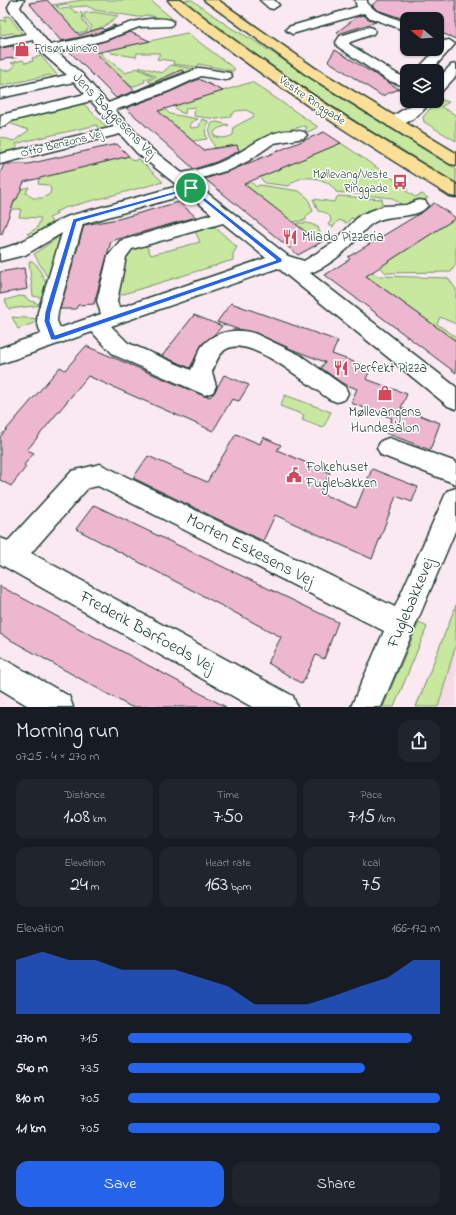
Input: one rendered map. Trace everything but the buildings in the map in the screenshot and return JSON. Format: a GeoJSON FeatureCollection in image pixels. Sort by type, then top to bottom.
{"type":"FeatureCollection","features":[{"type":"Feature","properties":{"kind":"main road","name":"Vestre Ringgade"},"geometry":{"type":"LineString","coordinates":[[174,0],[222,38],[297,92],[456,192]]}},
{"type":"Feature","properties":{"kind":"main road","name":"Vestre Ringgade"},"geometry":{"type":"LineString","coordinates":[[210,0],[310,71],[456,160]]}},
{"type":"Feature","properties":{"kind":"street","name":"Jens Baggesens Vej"},"geometry":{"type":"LineString","coordinates":[[16,4],[15,10],[35,36],[77,77],[143,150],[456,400]]}},
{"type":"Feature","properties":{"kind":"street"},"geometry":{"type":"LineString","coordinates":[[292,30],[363,4],[372,14],[400,25]]}},
{"type":"Feature","properties":{"kind":"street"},"geometry":{"type":"LineString","coordinates":[[48,50],[107,35],[131,24],[142,22],[167,23]]}},
{"type":"Feature","properties":{"kind":"street"},"geometry":{"type":"LineString","coordinates":[[369,31],[345,39],[342,42],[343,46],[392,77],[400,80]]}},
{"type":"Feature","properties":{"kind":"street"},"geometry":{"type":"LineString","coordinates":[[0,43],[35,36]]}},
{"type":"Feature","properties":{"kind":"street"},"geometry":{"type":"LineString","coordinates":[[429,64],[447,43]]}},
{"type":"Feature","properties":{"kind":"street"},"geometry":{"type":"LineString","coordinates":[[444,82],[456,68]]}},
{"type":"Feature","properties":{"kind":"street"},"geometry":{"type":"LineString","coordinates":[[105,109],[164,88],[189,75],[200,72],[225,76]]}},
{"type":"Feature","properties":{"kind":"street"},"geometry":{"type":"LineString","coordinates":[[0,94],[77,77]]}},
{"type":"Feature","properties":{"kind":"street"},"geometry":{"type":"LineString","coordinates":[[444,87],[456,90]]}},
{"type":"Feature","properties":{"kind":"street"},"geometry":{"type":"LineString","coordinates":[[0,123],[6,118],[94,96]]}},
{"type":"Feature","properties":{"kind":"street"},"geometry":{"type":"LineString","coordinates":[[393,123],[416,108]]}},
{"type":"Feature","properties":{"kind":"street","name":"Otto Benzons Vej"},"geometry":{"type":"LineString","coordinates":[[0,159],[123,129]]}},
{"type":"Feature","properties":{"kind":"street"},"geometry":{"type":"LineString","coordinates":[[0,255],[19,250],[61,226],[75,220],[185,184],[233,163],[274,137],[283,135],[299,135]]}},
{"type":"Feature","properties":{"kind":"street"},"geometry":{"type":"LineString","coordinates":[[0,356],[280,260],[306,268],[339,247],[366,219],[384,211],[409,210],[419,205]]}},
{"type":"Feature","properties":{"kind":"street"},"geometry":{"type":"LineString","coordinates":[[226,216],[126,246],[117,256],[104,321],[121,349],[205,386],[201,372],[211,350],[227,339],[249,339],[293,361],[337,393]]}},
{"type":"Feature","properties":{"kind":"street"},"geometry":{"type":"LineString","coordinates":[[54,338],[47,321],[48,312],[75,220]]}},
{"type":"Feature","properties":{"kind":"street"},"geometry":{"type":"LineString","coordinates":[[389,448],[456,473]]}},
{"type":"Feature","properties":{"kind":"street","name":"Morten Eskesens Vej"},"geometry":{"type":"LineString","coordinates":[[6,553],[81,480],[100,475],[401,625]]}},
{"type":"Feature","properties":{"kind":"street","name":"Fuglebakkevej"},"geometry":{"type":"LineString","coordinates":[[366,707],[456,499]]}},
{"type":"Feature","properties":{"kind":"street","name":"Frederik Barfoeds Vej"},"geometry":{"type":"LineString","coordinates":[[6,553],[282,707]]}},
{"type":"Feature","properties":{"kind":"street"},"geometry":{"type":"LineString","coordinates":[[0,672],[58,707]]}},
{"type":"Feature","properties":{"kind":"shaded area"},"geometry":{"type":"Polygon","coordinates":[[[456,603],[456,707],[414,707],[456,603]]]}},
{"type":"Feature","properties":{"kind":"green space"},"geometry":{"type":"Polygon","coordinates":[[[82,0],[150,0],[175,21],[161,20],[147,15],[138,17],[95,10],[87,6],[72,7],[65,4],[56,6],[61,9],[71,8],[75,12],[82,13],[83,21],[89,27],[87,31],[77,33],[52,5],[82,0]]]}},
{"type":"Feature","properties":{"kind":"green space"},"geometry":{"type":"Polygon","coordinates":[[[183,0],[192,0],[231,28],[255,41],[328,90],[456,169],[456,185],[282,74],[183,0]]]}},
{"type":"Feature","properties":{"kind":"green space"},"geometry":{"type":"Polygon","coordinates":[[[93,12],[118,16],[103,27],[90,31],[92,26],[85,20],[84,16],[85,13],[93,12]]]}},
{"type":"Feature","properties":{"kind":"green space"},"geometry":{"type":"Polygon","coordinates":[[[9,16],[24,36],[16,36],[13,33],[0,35],[0,20],[6,21],[4,17],[9,16]]]}},
{"type":"Feature","properties":{"kind":"green space"},"geometry":{"type":"Polygon","coordinates":[[[187,33],[235,69],[233,71],[199,64],[197,67],[173,64],[174,61],[157,59],[160,53],[137,53],[136,57],[111,53],[108,50],[187,33]]]}},
{"type":"Feature","properties":{"kind":"green space"},"geometry":{"type":"Polygon","coordinates":[[[100,52],[104,57],[126,73],[136,68],[153,76],[144,80],[145,82],[132,87],[95,53],[100,52]]]}},
{"type":"Feature","properties":{"kind":"green space"},"geometry":{"type":"Polygon","coordinates":[[[41,56],[59,77],[55,80],[50,75],[0,86],[0,69],[5,71],[12,69],[15,65],[11,63],[23,60],[25,63],[33,61],[32,58],[41,56]]]}},
{"type":"Feature","properties":{"kind":"green space"},"geometry":{"type":"Polygon","coordinates":[[[171,65],[195,69],[186,73],[181,70],[174,75],[178,77],[171,82],[163,78],[152,83],[148,81],[156,76],[139,68],[142,67],[162,73],[171,65]]]}},
{"type":"Feature","properties":{"kind":"green space"},"geometry":{"type":"Polygon","coordinates":[[[252,82],[318,127],[308,132],[305,131],[307,127],[304,126],[275,133],[240,154],[237,146],[215,148],[210,136],[210,127],[212,123],[217,122],[229,125],[219,128],[214,132],[214,136],[222,138],[228,137],[233,135],[234,127],[253,117],[254,114],[246,110],[236,111],[229,117],[217,119],[194,116],[195,107],[186,108],[185,114],[173,106],[252,82]]]}},
{"type":"Feature","properties":{"kind":"green space"},"geometry":{"type":"Polygon","coordinates":[[[444,100],[449,102],[444,105],[444,100]]]}},
{"type":"Feature","properties":{"kind":"green space"},"geometry":{"type":"Polygon","coordinates":[[[83,103],[109,130],[98,132],[97,125],[26,141],[16,144],[18,149],[10,151],[11,153],[0,155],[0,137],[14,141],[29,130],[6,122],[83,103]]]}},
{"type":"Feature","properties":{"kind":"green space"},"geometry":{"type":"Polygon","coordinates":[[[431,108],[443,108],[456,115],[456,141],[424,122],[423,117],[431,108]]]}},
{"type":"Feature","properties":{"kind":"green space"},"geometry":{"type":"Polygon","coordinates":[[[164,109],[170,114],[198,119],[190,123],[191,128],[199,127],[202,119],[208,121],[205,131],[207,139],[193,141],[158,111],[164,109]]]}},
{"type":"Feature","properties":{"kind":"green space"},"geometry":{"type":"Polygon","coordinates":[[[341,143],[408,189],[405,190],[415,197],[422,194],[428,198],[412,205],[404,206],[392,198],[336,192],[327,183],[314,178],[300,179],[289,186],[265,183],[259,177],[341,143]]]}},
{"type":"Feature","properties":{"kind":"green space"},"geometry":{"type":"Polygon","coordinates":[[[129,156],[133,161],[139,159],[163,182],[64,208],[55,212],[58,214],[49,218],[52,222],[31,236],[27,234],[37,228],[41,218],[19,217],[21,209],[11,209],[21,189],[29,187],[26,193],[33,198],[43,198],[50,194],[51,188],[47,185],[38,184],[39,178],[129,156]]]}},
{"type":"Feature","properties":{"kind":"green space"},"geometry":{"type":"Polygon","coordinates":[[[250,181],[256,187],[259,185],[299,191],[308,198],[313,211],[306,216],[306,220],[293,222],[244,184],[250,181]]]}},
{"type":"Feature","properties":{"kind":"green space"},"geometry":{"type":"Polygon","coordinates":[[[338,196],[382,199],[382,208],[367,213],[358,220],[351,218],[347,223],[339,220],[333,227],[328,225],[331,220],[328,214],[318,211],[313,199],[334,202],[338,196]]]}},
{"type":"Feature","properties":{"kind":"green space"},"geometry":{"type":"Polygon","coordinates":[[[456,218],[456,264],[451,272],[386,273],[380,267],[456,218]]]}},
{"type":"Feature","properties":{"kind":"green space"},"geometry":{"type":"Polygon","coordinates":[[[308,223],[318,227],[323,241],[320,243],[296,224],[308,223]]]}},
{"type":"Feature","properties":{"kind":"green space"},"geometry":{"type":"Polygon","coordinates":[[[208,226],[215,227],[237,247],[233,254],[233,260],[114,297],[120,270],[129,249],[145,243],[151,255],[200,242],[195,231],[208,226]]]}},
{"type":"Feature","properties":{"kind":"green space"},"geometry":{"type":"Polygon","coordinates":[[[63,234],[49,280],[34,254],[63,234]]]}},
{"type":"Feature","properties":{"kind":"green space"},"geometry":{"type":"Polygon","coordinates":[[[32,261],[37,265],[48,287],[44,298],[33,296],[29,262],[32,261]]]}},
{"type":"Feature","properties":{"kind":"green space"},"geometry":{"type":"Polygon","coordinates":[[[372,272],[378,276],[448,278],[456,289],[456,324],[440,317],[437,324],[456,337],[456,341],[365,275],[372,272]]]}},
{"type":"Feature","properties":{"kind":"green space"},"geometry":{"type":"Polygon","coordinates":[[[20,296],[26,297],[28,300],[42,305],[9,309],[5,300],[20,296]]]}},
{"type":"Feature","properties":{"kind":"green space"},"geometry":{"type":"Polygon","coordinates":[[[12,317],[40,319],[37,322],[18,329],[12,317]]]}},
{"type":"Feature","properties":{"kind":"green space"},"geometry":{"type":"Polygon","coordinates":[[[285,395],[331,412],[323,428],[302,420],[304,415],[280,406],[285,395]]]}},
{"type":"Feature","properties":{"kind":"green space"},"geometry":{"type":"Polygon","coordinates":[[[456,605],[456,644],[438,707],[416,707],[456,605]]]}},
{"type":"Feature","properties":{"kind":"green space"},"geometry":{"type":"Polygon","coordinates":[[[419,622],[427,627],[394,707],[383,707],[419,622]]]}},
{"type":"Feature","properties":{"kind":"place","name":"Frisør Nineve"},"geometry":{"type":"Point","coordinates":[22,49]}},
{"type":"Feature","properties":{"kind":"place","name":"Møllevang/Veste Ringgade"},"geometry":{"type":"Point","coordinates":[400,182]}},
{"type":"Feature","properties":{"kind":"place","name":"Milado Pizzeria"},"geometry":{"type":"Point","coordinates":[290,237]}},
{"type":"Feature","properties":{"kind":"place","name":"Perfekt Pizza"},"geometry":{"type":"Point","coordinates":[341,368]}},
{"type":"Feature","properties":{"kind":"place","name":"Møllevangens Hundesalon"},"geometry":{"type":"Point","coordinates":[385,393]}},
{"type":"Feature","properties":{"kind":"place","name":"Folkehuset Fuglebakken"},"geometry":{"type":"Point","coordinates":[294,475]}},
{"type":"Feature","properties":{"kind":"route"},"geometry":{"type":"LineString","coordinates":[[191,188],[280,260],[54,338],[47,321],[48,312],[57,289],[75,220],[191,188]]}}]}
